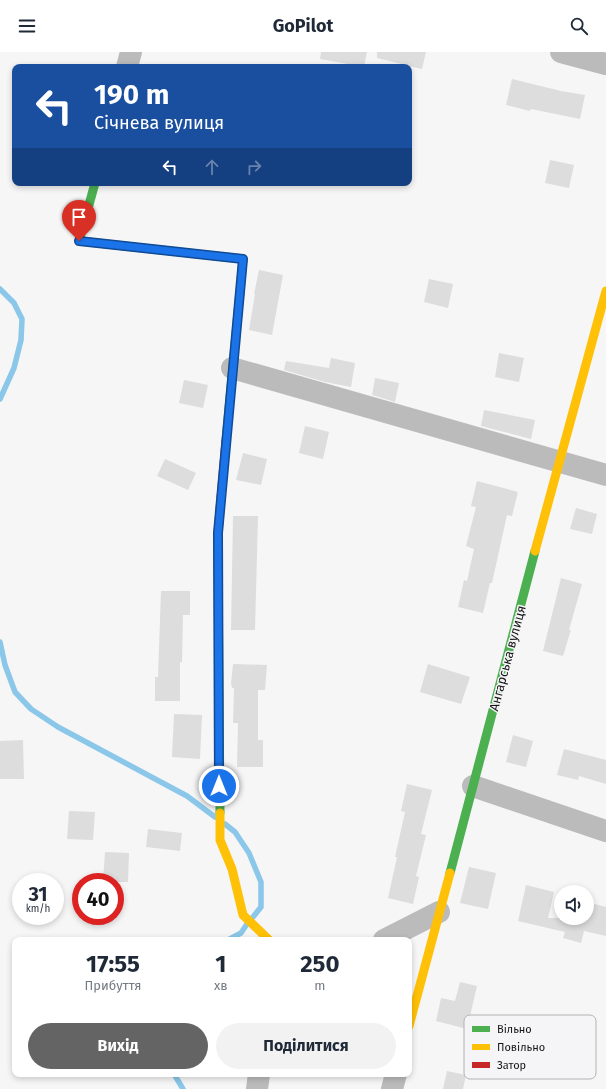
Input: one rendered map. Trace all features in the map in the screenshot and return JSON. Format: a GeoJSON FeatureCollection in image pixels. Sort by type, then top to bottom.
{"type":"FeatureCollection","features":[{"type":"Feature","properties":{"kind":"street"},"geometry":{"type":"LineString","coordinates":[[128,64],[131,52]]}},
{"type":"Feature","properties":{"kind":"street"},"geometry":{"type":"LineString","coordinates":[[561,52],[606,64]]}},
{"type":"Feature","properties":{"kind":"street"},"geometry":{"type":"LineString","coordinates":[[94,186],[79,241],[243,259],[218,533],[220,840],[232,869],[243,915],[266,937]]}},
{"type":"Feature","properties":{"kind":"street","name":"Ангарська вулиця"},"geometry":{"type":"LineString","coordinates":[[412,1015],[559,461],[606,291]]}},
{"type":"Feature","properties":{"kind":"street"},"geometry":{"type":"LineString","coordinates":[[232,368],[606,475]]}},
{"type":"Feature","properties":{"kind":"street"},"geometry":{"type":"LineString","coordinates":[[473,786],[606,831]]}},
{"type":"Feature","properties":{"kind":"street"},"geometry":{"type":"LineString","coordinates":[[390,937],[439,912]]}},
{"type":"Feature","properties":{"kind":"street"},"geometry":{"type":"LineString","coordinates":[[257,1089],[259,1077]]}},
{"type":"Feature","properties":{"kind":"street"},"geometry":{"type":"LineString","coordinates":[[392,1089],[395,1077]]}},
{"type":"Feature","properties":{"kind":"building"},"geometry":{"type":"Polygon","coordinates":[[[321,52],[367,52],[365,64],[348,64],[320,59],[321,52]]]}},
{"type":"Feature","properties":{"kind":"building"},"geometry":{"type":"Polygon","coordinates":[[[377,52],[426,52],[422,69],[412,67],[412,64],[402,64],[377,58],[377,52]]]}},
{"type":"Feature","properties":{"kind":"building"},"geometry":{"type":"Polygon","coordinates":[[[512,79],[561,91],[585,95],[580,119],[531,109],[530,111],[506,105],[512,79]]]}},
{"type":"Feature","properties":{"kind":"building"},"geometry":{"type":"Polygon","coordinates":[[[550,160],[574,165],[569,188],[545,183],[550,160]]]}},
{"type":"Feature","properties":{"kind":"building"},"geometry":{"type":"Polygon","coordinates":[[[259,270],[283,275],[272,335],[249,330],[259,270]]]}},
{"type":"Feature","properties":{"kind":"building"},"geometry":{"type":"Polygon","coordinates":[[[429,279],[453,284],[448,308],[424,302],[429,279]]]}},
{"type":"Feature","properties":{"kind":"building"},"geometry":{"type":"Polygon","coordinates":[[[499,353],[524,358],[519,382],[495,377],[499,353]]]}},
{"type":"Feature","properties":{"kind":"building"},"geometry":{"type":"Polygon","coordinates":[[[331,358],[355,363],[351,387],[325,382],[284,370],[286,361],[329,368],[331,358]]]}},
{"type":"Feature","properties":{"kind":"building"},"geometry":{"type":"Polygon","coordinates":[[[375,378],[399,383],[395,402],[372,395],[375,378]]]}},
{"type":"Feature","properties":{"kind":"building"},"geometry":{"type":"Polygon","coordinates":[[[184,380],[208,385],[203,408],[179,403],[184,380]]]}},
{"type":"Feature","properties":{"kind":"building"},"geometry":{"type":"Polygon","coordinates":[[[484,410],[535,420],[531,439],[481,426],[484,410]]]}},
{"type":"Feature","properties":{"kind":"building"},"geometry":{"type":"Polygon","coordinates":[[[305,426],[329,432],[323,459],[299,453],[305,426]]]}},
{"type":"Feature","properties":{"kind":"building"},"geometry":{"type":"Polygon","coordinates":[[[243,453],[267,459],[261,485],[236,480],[243,453]]]}},
{"type":"Feature","properties":{"kind":"building"},"geometry":{"type":"Polygon","coordinates":[[[165,459],[196,473],[188,490],[157,476],[165,459]]]}},
{"type":"Feature","properties":{"kind":"building"},"geometry":{"type":"Polygon","coordinates":[[[477,481],[518,492],[512,516],[507,515],[492,583],[490,583],[483,613],[458,607],[464,580],[467,581],[474,549],[466,546],[476,507],[471,506],[477,481]]]}},
{"type":"Feature","properties":{"kind":"building"},"geometry":{"type":"Polygon","coordinates":[[[576,508],[597,514],[592,534],[570,529],[576,508]]]}},
{"type":"Feature","properties":{"kind":"building"},"geometry":{"type":"Polygon","coordinates":[[[233,516],[258,516],[255,630],[231,630],[233,516]]]}},
{"type":"Feature","properties":{"kind":"building"},"geometry":{"type":"Polygon","coordinates":[[[561,578],[582,584],[563,656],[543,651],[561,578]]]}},
{"type":"Feature","properties":{"kind":"building"},"geometry":{"type":"Polygon","coordinates":[[[161,591],[190,591],[190,615],[183,615],[182,662],[180,662],[180,701],[155,701],[155,677],[158,677],[161,591]]]}},
{"type":"Feature","properties":{"kind":"building"},"geometry":{"type":"Polygon","coordinates":[[[233,664],[267,665],[265,690],[258,690],[258,740],[263,740],[263,767],[237,767],[238,723],[233,723],[234,688],[232,688],[231,683],[233,664]]]}},
{"type":"Feature","properties":{"kind":"building"},"geometry":{"type":"Polygon","coordinates":[[[428,664],[470,677],[461,704],[420,692],[428,664]]]}},
{"type":"Feature","properties":{"kind":"building"},"geometry":{"type":"Polygon","coordinates":[[[174,714],[202,715],[200,759],[172,757],[174,714]]]}},
{"type":"Feature","properties":{"kind":"building"},"geometry":{"type":"Polygon","coordinates":[[[513,735],[533,741],[526,767],[506,762],[513,735]]]}},
{"type":"Feature","properties":{"kind":"building"},"geometry":{"type":"Polygon","coordinates":[[[23,740],[24,779],[0,779],[0,741],[23,740]]]}},
{"type":"Feature","properties":{"kind":"building"},"geometry":{"type":"Polygon","coordinates":[[[564,749],[606,760],[606,784],[579,776],[578,780],[557,775],[564,749]]]}},
{"type":"Feature","properties":{"kind":"building"},"geometry":{"type":"Polygon","coordinates":[[[407,784],[432,790],[421,834],[426,835],[416,876],[419,877],[413,904],[388,898],[405,812],[401,811],[407,784]]]}},
{"type":"Feature","properties":{"kind":"building"},"geometry":{"type":"Polygon","coordinates":[[[69,811],[95,812],[93,840],[67,839],[69,811]]]}},
{"type":"Feature","properties":{"kind":"building"},"geometry":{"type":"Polygon","coordinates":[[[148,829],[182,833],[180,851],[146,847],[148,829]]]}},
{"type":"Feature","properties":{"kind":"building"},"geometry":{"type":"Polygon","coordinates":[[[105,852],[129,853],[128,882],[124,882],[124,873],[104,873],[105,852]]]}},
{"type":"Feature","properties":{"kind":"building"},"geometry":{"type":"Polygon","coordinates":[[[469,867],[496,873],[488,909],[460,903],[469,867]]]}},
{"type":"Feature","properties":{"kind":"building"},"geometry":{"type":"Polygon","coordinates":[[[526,885],[554,892],[548,918],[554,918],[554,925],[594,925],[594,904],[606,907],[606,936],[584,931],[581,943],[563,938],[565,932],[518,921],[526,885]]]}},
{"type":"Feature","properties":{"kind":"building"},"geometry":{"type":"Polygon","coordinates":[[[460,982],[477,986],[470,1015],[464,1015],[464,1028],[436,1021],[441,998],[455,1001],[460,982]]]}},
{"type":"Feature","properties":{"kind":"building"},"geometry":{"type":"Polygon","coordinates":[[[447,1071],[464,1075],[465,1079],[463,1089],[443,1089],[447,1071]]]}},
{"type":"Feature","properties":{"kind":"waterway"},"geometry":{"type":"LineString","coordinates":[[0,289],[14,303],[22,319],[21,340],[14,368],[0,399]]}},
{"type":"Feature","properties":{"kind":"waterway"},"geometry":{"type":"LineString","coordinates":[[0,642],[5,665],[15,692],[31,709],[58,727],[187,796],[215,817]]}},
{"type":"Feature","properties":{"kind":"waterway"},"geometry":{"type":"LineString","coordinates":[[225,824],[235,832],[249,853],[261,882],[261,907],[253,917]]}},
{"type":"Feature","properties":{"kind":"waterway"},"geometry":{"type":"LineString","coordinates":[[234,937],[241,933],[247,924]]}},
{"type":"Feature","properties":{"kind":"waterway"},"geometry":{"type":"LineString","coordinates":[[176,1077],[183,1089]]}},
{"type":"Feature","properties":{"kind":"traffic: fast"},"geometry":{"type":"LineString","coordinates":[[94,186],[79,241],[243,259],[226,441]]}},
{"type":"Feature","properties":{"kind":"traffic: fast"},"geometry":{"type":"LineString","coordinates":[[450,873],[535,551]]}},
{"type":"Feature","properties":{"kind":"traffic: fast"},"geometry":{"type":"LineString","coordinates":[[218,565],[220,813]]}},
{"type":"Feature","properties":{"kind":"traffic: slow"},"geometry":{"type":"LineString","coordinates":[[535,551],[606,291]]}},
{"type":"Feature","properties":{"kind":"traffic: slow"},"geometry":{"type":"LineString","coordinates":[[220,813],[220,840],[232,869],[243,915],[266,937]]}},
{"type":"Feature","properties":{"kind":"traffic: slow"},"geometry":{"type":"LineString","coordinates":[[412,1015],[450,873]]}},
{"type":"Feature","properties":{"kind":"traffic: jam"},"geometry":{"type":"LineString","coordinates":[[218,565],[218,533],[226,441]]}},
{"type":"Feature","properties":{"kind":"route"},"geometry":{"type":"LineString","coordinates":[[79,241],[243,259],[218,533],[219,786]]}}]}
